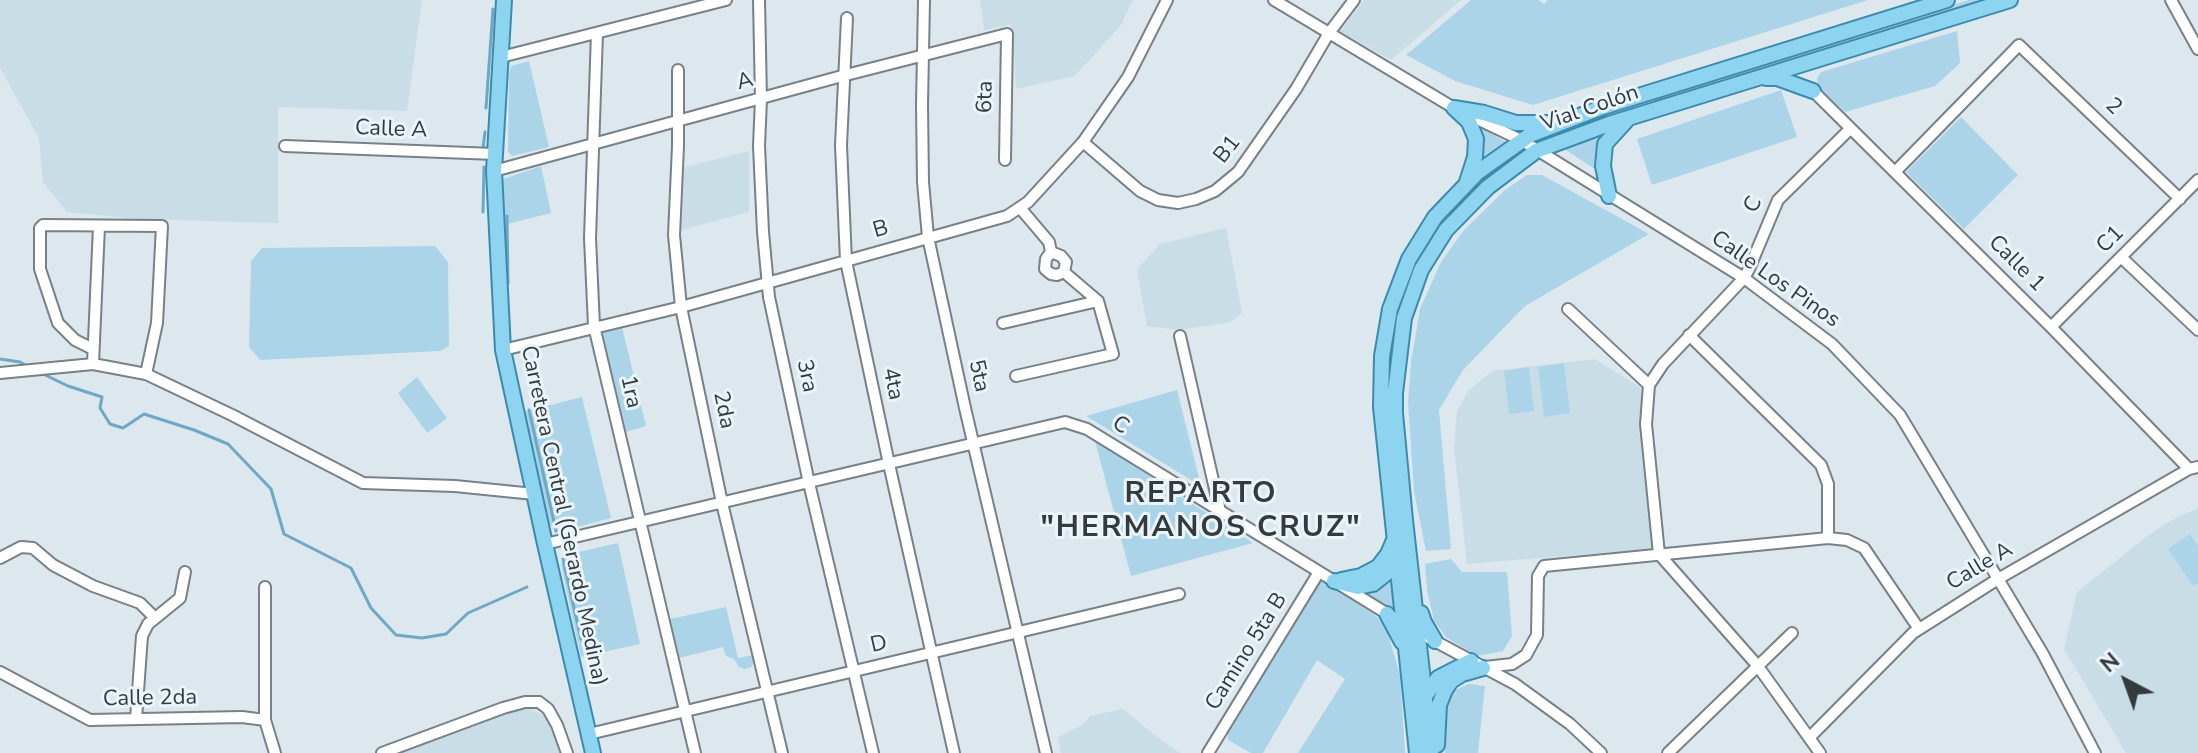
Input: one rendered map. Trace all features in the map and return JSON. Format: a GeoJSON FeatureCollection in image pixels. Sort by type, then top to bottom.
{"type":"FeatureCollection","features":[{"type":"Feature","properties":{"kind":"main road","name":"Carretera Central (Gerardo Medina)"},"geometry":{"type":"LineString","coordinates":[[504,0],[494,171],[503,350],[593,753]]}},
{"type":"Feature","properties":{"kind":"main road","name":"Vial Colón"},"geometry":{"type":"LineString","coordinates":[[1417,753],[1381,407],[1382,356],[1390,309],[1409,259],[1435,217],[1478,172],[1521,140],[1558,123],[1947,0]]}},
{"type":"Feature","properties":{"kind":"main road","name":"Vial Colón"},"geometry":{"type":"LineString","coordinates":[[1431,753],[1395,413],[1404,318],[1421,270],[1446,230],[1488,187],[1536,151],[1631,117],[2010,0]]}},
{"type":"Feature","properties":{"kind":"main road"},"geometry":{"type":"LineString","coordinates":[[1813,91],[1809,79],[1811,69],[1834,53]]}},
{"type":"Feature","properties":{"kind":"main road"},"geometry":{"type":"LineString","coordinates":[[1757,77],[1777,78],[1813,91]]}},
{"type":"Feature","properties":{"kind":"main road"},"geometry":{"type":"LineString","coordinates":[[1454,108],[1516,123],[1558,123]]}},
{"type":"Feature","properties":{"kind":"main road"},"geometry":{"type":"LineString","coordinates":[[1454,108],[1469,122],[1476,139],[1475,157],[1466,184]]}},
{"type":"Feature","properties":{"kind":"main road"},"geometry":{"type":"LineString","coordinates":[[1609,196],[1603,166],[1605,144],[1631,117]]}},
{"type":"Feature","properties":{"kind":"main road"},"geometry":{"type":"LineString","coordinates":[[1334,581],[1361,576],[1378,567],[1394,539]]}},
{"type":"Feature","properties":{"kind":"main road"},"geometry":{"type":"LineString","coordinates":[[1334,581],[1358,587],[1373,584],[1409,547]]}},
{"type":"Feature","properties":{"kind":"main road"},"geometry":{"type":"LineString","coordinates":[[1413,581],[1424,622],[1435,641]]}},
{"type":"Feature","properties":{"kind":"main road"},"geometry":{"type":"LineString","coordinates":[[1387,614],[1408,656]]}},
{"type":"Feature","properties":{"kind":"main road"},"geometry":{"type":"LineString","coordinates":[[1413,713],[1438,678],[1477,664]]}},
{"type":"Feature","properties":{"kind":"main road"},"geometry":{"type":"LineString","coordinates":[[1437,753],[1439,705],[1445,690],[1451,681],[1477,664]]}},
{"type":"Feature","properties":{"kind":"street"},"geometry":{"type":"LineString","coordinates":[[501,57],[726,0]]}},
{"type":"Feature","properties":{"kind":"street","name":"3ra"},"geometry":{"type":"LineString","coordinates":[[759,0],[759,146],[768,283],[809,483],[873,753]]}},
{"type":"Feature","properties":{"kind":"street","name":"5ta"},"geometry":{"type":"LineString","coordinates":[[924,0],[923,182],[928,237],[1046,753]]}},
{"type":"Feature","properties":{"kind":"street","name":"B"},"geometry":{"type":"LineString","coordinates":[[503,350],[681,307],[1007,216],[1021,209],[1083,142],[1128,77],[1167,0]]}},
{"type":"Feature","properties":{"kind":"street","name":"Calle Los Pinos"},"geometry":{"type":"LineString","coordinates":[[1274,0],[1454,108],[1521,140],[1744,278],[1832,344],[1900,415],[2043,654],[2095,753]]}},
{"type":"Feature","properties":{"kind":"street","name":"B1"},"geometry":{"type":"LineString","coordinates":[[1083,142],[1140,191],[1158,200],[1178,203],[1215,191],[1238,172],[1354,0]]}},
{"type":"Feature","properties":{"kind":"street"},"geometry":{"type":"LineString","coordinates":[[2171,0],[2198,49]]}},
{"type":"Feature","properties":{"kind":"street","name":"4ta"},"geometry":{"type":"LineString","coordinates":[[847,18],[841,145],[846,261],[954,753]]}},
{"type":"Feature","properties":{"kind":"street","name":"1ra"},"geometry":{"type":"LineString","coordinates":[[597,33],[590,238],[594,326],[695,753]]}},
{"type":"Feature","properties":{"kind":"street","name":"A"},"geometry":{"type":"LineString","coordinates":[[494,171],[1007,34]]}},
{"type":"Feature","properties":{"kind":"street","name":"6ta"},"geometry":{"type":"LineString","coordinates":[[1005,160],[1007,34]]}},
{"type":"Feature","properties":{"kind":"street","name":"2"},"geometry":{"type":"LineString","coordinates":[[1895,172],[2019,45],[2180,199]]}},
{"type":"Feature","properties":{"kind":"street","name":"2da"},"geometry":{"type":"LineString","coordinates":[[678,70],[674,235],[681,307],[722,503],[782,753]]}},
{"type":"Feature","properties":{"kind":"street","name":"Calle 1"},"geometry":{"type":"LineString","coordinates":[[1813,91],[2194,468]]}},
{"type":"Feature","properties":{"kind":"street","name":"C"},"geometry":{"type":"LineString","coordinates":[[1649,385],[1663,364],[1744,278],[1778,200],[1850,129]]}},
{"type":"Feature","properties":{"kind":"street","name":"Calle A"},"geometry":{"type":"LineString","coordinates":[[285,146],[495,154]]}},
{"type":"Feature","properties":{"kind":"street","name":"C1"},"geometry":{"type":"LineString","coordinates":[[2051,327],[2198,180]]}},
{"type":"Feature","properties":{"kind":"street"},"geometry":{"type":"LineString","coordinates":[[1021,209],[1049,242],[1051,252],[1045,269],[1057,275],[1064,272]]}},
{"type":"Feature","properties":{"kind":"street"},"geometry":{"type":"LineString","coordinates":[[93,349],[75,340],[58,323],[40,269],[40,228],[43,225],[162,226],[157,323],[146,374]]}},
{"type":"Feature","properties":{"kind":"street"},"geometry":{"type":"LineString","coordinates":[[93,364],[99,226]]}},
{"type":"Feature","properties":{"kind":"street"},"geometry":{"type":"LineString","coordinates":[[1051,252],[1066,262],[1064,272]]}},
{"type":"Feature","properties":{"kind":"street"},"geometry":{"type":"LineString","coordinates":[[2122,258],[2198,330]]}},
{"type":"Feature","properties":{"kind":"street"},"geometry":{"type":"LineString","coordinates":[[1016,376],[1113,354],[1098,301],[1064,272]]}},
{"type":"Feature","properties":{"kind":"street"},"geometry":{"type":"LineString","coordinates":[[1003,323],[1098,301]]}},
{"type":"Feature","properties":{"kind":"street"},"geometry":{"type":"LineString","coordinates":[[1568,309],[1649,385],[1646,424],[1659,554],[1757,665],[1820,753]]}},
{"type":"Feature","properties":{"kind":"street"},"geometry":{"type":"LineString","coordinates":[[1689,335],[1821,465],[1828,484],[1828,538]]}},
{"type":"Feature","properties":{"kind":"street"},"geometry":{"type":"LineString","coordinates":[[1180,336],[1220,511]]}},
{"type":"Feature","properties":{"kind":"street"},"geometry":{"type":"LineString","coordinates":[[0,373],[93,364],[146,374],[363,483],[455,486],[534,494]]}},
{"type":"Feature","properties":{"kind":"street","name":"C"},"geometry":{"type":"LineString","coordinates":[[545,544],[1065,422],[1087,429],[1387,614],[1515,684],[1570,724],[1601,753]]}},
{"type":"Feature","properties":{"kind":"street","name":"Calle A"},"geometry":{"type":"LineString","coordinates":[[1809,738],[1919,629],[1998,579],[2194,468]]}},
{"type":"Feature","properties":{"kind":"street"},"geometry":{"type":"LineString","coordinates":[[1477,664],[1512,664],[1526,655],[1537,635],[1538,576],[1544,566],[1828,538],[1847,540],[1864,548],[1919,629]]}},
{"type":"Feature","properties":{"kind":"street"},"geometry":{"type":"LineString","coordinates":[[0,558],[21,547],[33,548],[53,565],[93,586],[140,603],[155,618]]}},
{"type":"Feature","properties":{"kind":"street"},"geometry":{"type":"LineString","coordinates":[[136,719],[142,636],[148,624],[180,598],[185,572]]}},
{"type":"Feature","properties":{"kind":"street","name":"Camino 5ta B"},"geometry":{"type":"LineString","coordinates":[[1208,753],[1319,572]]}},
{"type":"Feature","properties":{"kind":"street"},"geometry":{"type":"LineString","coordinates":[[265,587],[265,720],[275,753]]}},
{"type":"Feature","properties":{"kind":"street","name":"D"},"geometry":{"type":"LineString","coordinates":[[589,734],[1179,594]]}},
{"type":"Feature","properties":{"kind":"street"},"geometry":{"type":"LineString","coordinates":[[1668,753],[1792,633]]}},
{"type":"Feature","properties":{"kind":"street","name":"Calle 2da"},"geometry":{"type":"LineString","coordinates":[[0,672],[90,720],[242,717],[265,720]]}},
{"type":"Feature","properties":{"kind":"street"},"geometry":{"type":"LineString","coordinates":[[382,753],[525,702],[539,702],[548,709],[567,753]]}},
{"type":"Feature","properties":{"kind":"shaded area"},"geometry":{"type":"Polygon","coordinates":[[[0,0],[422,0],[407,111],[278,107],[278,223],[138,219],[67,212],[43,182],[39,138],[0,68],[0,0]]]}},
{"type":"Feature","properties":{"kind":"shaded area"},"geometry":{"type":"Polygon","coordinates":[[[980,0],[1133,0],[1121,25],[1075,76],[1016,89],[1010,25],[984,30],[980,0]]]}},
{"type":"Feature","properties":{"kind":"shaded area"},"geometry":{"type":"Polygon","coordinates":[[[1364,0],[1461,0],[1391,60],[1340,31],[1364,0]]]}},
{"type":"Feature","properties":{"kind":"shaded area"},"geometry":{"type":"Polygon","coordinates":[[[1471,0],[1539,0],[1544,4],[1548,0],[1868,0],[1533,105],[1455,81],[1406,55],[1471,0]]]}},
{"type":"Feature","properties":{"kind":"shaded area"},"geometry":{"type":"Polygon","coordinates":[[[1969,0],[1989,0],[1656,103],[1654,97],[1969,0]]]}},
{"type":"Feature","properties":{"kind":"shaded area"},"geometry":{"type":"Polygon","coordinates":[[[1957,31],[1960,63],[1935,86],[1845,112],[1818,87],[1817,78],[1821,72],[1957,31]]]}},
{"type":"Feature","properties":{"kind":"shaded area"},"geometry":{"type":"Polygon","coordinates":[[[529,61],[549,147],[512,156],[508,152],[509,76],[511,66],[529,61]]]}},
{"type":"Feature","properties":{"kind":"shaded area"},"geometry":{"type":"Polygon","coordinates":[[[1781,90],[1797,137],[1652,185],[1637,139],[1781,90]]]}},
{"type":"Feature","properties":{"kind":"shaded area"},"geometry":{"type":"Polygon","coordinates":[[[1961,117],[2018,175],[1964,229],[1906,172],[1961,117]]]}},
{"type":"Feature","properties":{"kind":"shaded area"},"geometry":{"type":"Polygon","coordinates":[[[1473,122],[1507,143],[1482,160],[1482,139],[1473,122]]]}},
{"type":"Feature","properties":{"kind":"shaded area"},"geometry":{"type":"Polygon","coordinates":[[[1607,128],[1599,172],[1560,146],[1607,128]]]}},
{"type":"Feature","properties":{"kind":"shaded area"},"geometry":{"type":"Polygon","coordinates":[[[749,151],[749,212],[681,230],[681,168],[749,151]]]}},
{"type":"Feature","properties":{"kind":"shaded area"},"geometry":{"type":"Polygon","coordinates":[[[541,166],[551,213],[503,225],[503,179],[541,166]]]}},
{"type":"Feature","properties":{"kind":"shaded area"},"geometry":{"type":"Polygon","coordinates":[[[1527,175],[1542,175],[1649,234],[1525,306],[1463,370],[1439,410],[1451,549],[1426,551],[1414,491],[1408,403],[1420,309],[1441,262],[1464,230],[1505,190],[1527,175]]]}},
{"type":"Feature","properties":{"kind":"shaded area"},"geometry":{"type":"Polygon","coordinates":[[[1226,228],[1242,313],[1230,322],[1180,330],[1147,326],[1137,269],[1160,244],[1226,228]]]}},
{"type":"Feature","properties":{"kind":"shaded area"},"geometry":{"type":"Polygon","coordinates":[[[435,246],[448,262],[449,346],[440,351],[260,360],[249,347],[251,261],[262,248],[435,246]]]}},
{"type":"Feature","properties":{"kind":"shaded area"},"geometry":{"type":"Polygon","coordinates":[[[622,327],[646,426],[626,432],[602,333],[622,327]]]}},
{"type":"Feature","properties":{"kind":"shaded area"},"geometry":{"type":"Polygon","coordinates":[[[1595,359],[1641,388],[1661,548],[1467,564],[1454,448],[1457,411],[1468,391],[1492,371],[1595,359]]]}},
{"type":"Feature","properties":{"kind":"shaded area"},"geometry":{"type":"Polygon","coordinates":[[[1564,363],[1570,413],[1544,417],[1538,367],[1564,363]]]}},
{"type":"Feature","properties":{"kind":"shaded area"},"geometry":{"type":"Polygon","coordinates":[[[1529,367],[1534,411],[1509,414],[1504,371],[1529,367]]]}},
{"type":"Feature","properties":{"kind":"shaded area"},"geometry":{"type":"Polygon","coordinates":[[[417,377],[447,418],[427,433],[398,393],[417,377]]]}},
{"type":"Feature","properties":{"kind":"shaded area"},"geometry":{"type":"Polygon","coordinates":[[[1177,390],[1201,486],[1086,416],[1177,390]]]}},
{"type":"Feature","properties":{"kind":"shaded area"},"geometry":{"type":"Polygon","coordinates":[[[582,397],[611,518],[562,531],[550,525],[523,412],[582,397]]]}},
{"type":"Feature","properties":{"kind":"shaded area"},"geometry":{"type":"Polygon","coordinates":[[[1095,441],[1253,543],[1131,576],[1095,441]]]}},
{"type":"Feature","properties":{"kind":"shaded area"},"geometry":{"type":"Polygon","coordinates":[[[2198,508],[2198,753],[2126,753],[2064,649],[2077,592],[2146,537],[2198,508]]]}},
{"type":"Feature","properties":{"kind":"shaded area"},"geometry":{"type":"Polygon","coordinates":[[[2190,534],[2198,546],[2198,583],[2193,586],[2168,549],[2190,534]]]}},
{"type":"Feature","properties":{"kind":"shaded area"},"geometry":{"type":"Polygon","coordinates":[[[618,543],[640,644],[581,657],[561,565],[566,555],[618,543]]]}},
{"type":"Feature","properties":{"kind":"shaded area"},"geometry":{"type":"Polygon","coordinates":[[[1451,559],[1462,572],[1507,572],[1512,636],[1503,651],[1477,656],[1446,637],[1434,621],[1425,564],[1451,559]]]}},
{"type":"Feature","properties":{"kind":"shaded area"},"geometry":{"type":"Polygon","coordinates":[[[1390,577],[1394,613],[1360,593],[1390,577]]]}},
{"type":"Feature","properties":{"kind":"shaded area"},"geometry":{"type":"Polygon","coordinates":[[[1321,580],[1375,615],[1386,627],[1400,675],[1405,753],[1298,753],[1345,679],[1317,660],[1263,753],[1251,753],[1228,740],[1228,731],[1321,580]]]}},
{"type":"Feature","properties":{"kind":"shaded area"},"geometry":{"type":"Polygon","coordinates":[[[726,607],[738,658],[754,655],[751,667],[739,667],[734,659],[726,656],[723,647],[679,658],[670,619],[726,607]]]}},
{"type":"Feature","properties":{"kind":"shaded area"},"geometry":{"type":"Polygon","coordinates":[[[1469,684],[1485,686],[1478,753],[1445,753],[1447,704],[1453,691],[1469,684]]]}},
{"type":"Feature","properties":{"kind":"shaded area"},"geometry":{"type":"Polygon","coordinates":[[[530,709],[545,716],[562,753],[399,753],[517,710],[530,709]]]}},
{"type":"Feature","properties":{"kind":"shaded area"},"geometry":{"type":"Polygon","coordinates":[[[1123,709],[1180,753],[1061,753],[1058,737],[1084,724],[1090,716],[1123,709]]]}},
{"type":"Feature","properties":{"kind":"waterway"},"geometry":{"type":"LineString","coordinates":[[486,108],[493,9]]}},
{"type":"Feature","properties":{"kind":"waterway"},"geometry":{"type":"LineString","coordinates":[[483,148],[485,132]]}},
{"type":"Feature","properties":{"kind":"waterway"},"geometry":{"type":"LineString","coordinates":[[483,212],[484,167]]}},
{"type":"Feature","properties":{"kind":"waterway"},"geometry":{"type":"LineString","coordinates":[[507,216],[508,283]]}},
{"type":"Feature","properties":{"kind":"waterway"},"geometry":{"type":"LineString","coordinates":[[0,359],[27,366]]}},
{"type":"Feature","properties":{"kind":"waterway"},"geometry":{"type":"LineString","coordinates":[[41,373],[102,397],[100,408],[110,424],[123,428],[144,414],[228,444],[271,489],[284,534],[351,568],[371,608],[396,635],[422,638],[446,634],[468,613],[527,587]]}},
{"type":"Feature","properties":{"kind":"waterway"},"geometry":{"type":"LineString","coordinates":[[529,410],[556,531]]}},
{"type":"Feature","properties":{"kind":"waterway"},"geometry":{"type":"LineString","coordinates":[[563,559],[581,639]]}},
{"type":"Feature","properties":{"kind":"district","name":"REPARTO \"HERMANOS CRUZ\""},"geometry":{"type":"Point","coordinates":[1201,512]}}]}
